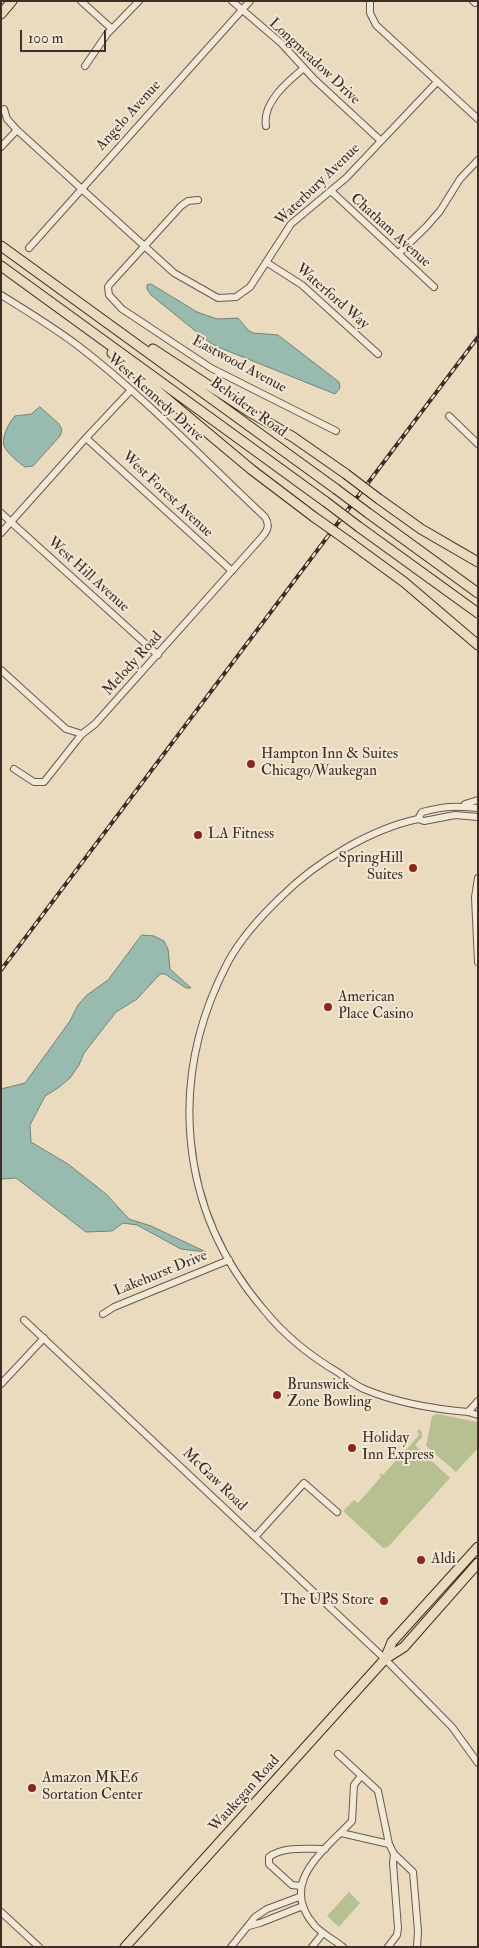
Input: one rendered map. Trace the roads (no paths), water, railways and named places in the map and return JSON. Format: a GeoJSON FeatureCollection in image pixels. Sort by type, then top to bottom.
{"type":"FeatureCollection","features":[{"type":"Feature","properties":{"kind":"main road"},"geometry":{"type":"LineString","coordinates":[[1,14],[12,1]]}},
{"type":"Feature","properties":{"kind":"main road","name":"Belvidere Road"},"geometry":{"type":"LineString","coordinates":[[1,246],[478,593]]}},
{"type":"Feature","properties":{"kind":"main road","name":"Belvidere Road"},"geometry":{"type":"LineString","coordinates":[[1,266],[478,613]]}},
{"type":"Feature","properties":{"kind":"main road"},"geometry":{"type":"LineString","coordinates":[[68,294],[248,411],[293,437],[421,529],[478,562]]}},
{"type":"Feature","properties":{"kind":"main road"},"geometry":{"type":"LineString","coordinates":[[43,296],[252,470],[404,582],[478,646]]}},
{"type":"Feature","properties":{"kind":"main road","name":"Waukegan Road"},"geometry":{"type":"LineString","coordinates":[[385,1659],[392,1642],[478,1547]]}},
{"type":"Feature","properties":{"kind":"main road","name":"Waukegan Road"},"geometry":{"type":"LineString","coordinates":[[125,1947],[385,1659],[404,1647],[478,1564]]}},
{"type":"Feature","properties":{"kind":"street"},"geometry":{"type":"LineString","coordinates":[[81,1],[112,29]]}},
{"type":"Feature","properties":{"kind":"street"},"geometry":{"type":"LineString","coordinates":[[85,66],[112,29],[138,1]]}},
{"type":"Feature","properties":{"kind":"street","name":"Longmeadow Drive"},"geometry":{"type":"LineString","coordinates":[[232,1],[281,43],[304,68],[380,140]]}},
{"type":"Feature","properties":{"kind":"street","name":"Angelo Avenue"},"geometry":{"type":"LineString","coordinates":[[29,248],[250,1]]}},
{"type":"Feature","properties":{"kind":"street"},"geometry":{"type":"LineString","coordinates":[[370,1],[370,13],[376,25],[478,119]]}},
{"type":"Feature","properties":{"kind":"street"},"geometry":{"type":"LineString","coordinates":[[266,126],[264,118],[267,109],[276,95],[304,68]]}},
{"type":"Feature","properties":{"kind":"street","name":"Waterbury Avenue"},"geometry":{"type":"LineString","coordinates":[[144,246],[174,273],[218,298],[230,299],[246,292],[291,224],[346,178],[437,82]]}},
{"type":"Feature","properties":{"kind":"street"},"geometry":{"type":"LineString","coordinates":[[4,110],[8,119],[17,130],[144,246],[181,206],[198,200]]}},
{"type":"Feature","properties":{"kind":"street"},"geometry":{"type":"LineString","coordinates":[[1,147],[17,130]]}},
{"type":"Feature","properties":{"kind":"street"},"geometry":{"type":"LineString","coordinates":[[398,254],[440,211],[460,178],[478,160]]}},
{"type":"Feature","properties":{"kind":"street","name":"Chatham Avenue"},"geometry":{"type":"LineString","coordinates":[[331,192],[434,287]]}},
{"type":"Feature","properties":{"kind":"street","name":"Eastwood Avenue"},"geometry":{"type":"LineString","coordinates":[[144,246],[108,287],[108,295],[112,301],[211,368],[336,431]]}},
{"type":"Feature","properties":{"kind":"street","name":"Waterford Way"},"geometry":{"type":"LineString","coordinates":[[266,262],[302,285],[378,354]]}},
{"type":"Feature","properties":{"kind":"street","name":"West Kennedy Drive"},"geometry":{"type":"LineString","coordinates":[[1,296],[42,320],[78,346],[132,390],[268,521],[268,530],[262,537]]}},
{"type":"Feature","properties":{"kind":"street"},"geometry":{"type":"LineString","coordinates":[[1,533],[132,390]]}},
{"type":"Feature","properties":{"kind":"street"},"geometry":{"type":"LineString","coordinates":[[449,416],[478,444]]}},
{"type":"Feature","properties":{"kind":"street","name":"West Forest Avenue"},"geometry":{"type":"LineString","coordinates":[[86,438],[232,570]]}},
{"type":"Feature","properties":{"kind":"street","name":"West Hill Avenue"},"geometry":{"type":"LineString","coordinates":[[1,513],[158,655]]}},
{"type":"Feature","properties":{"kind":"street","name":"Melody Road"},"geometry":{"type":"LineString","coordinates":[[14,770],[34,782],[44,782],[82,734],[94,724],[158,655],[262,537]]}},
{"type":"Feature","properties":{"kind":"street"},"geometry":{"type":"LineString","coordinates":[[1,670],[66,729],[82,734]]}},
{"type":"Feature","properties":{"kind":"street"},"geometry":{"type":"LineString","coordinates":[[418,819],[422,812],[453,805],[469,804],[478,800]]}},
{"type":"Feature","properties":{"kind":"street"},"geometry":{"type":"LineString","coordinates":[[453,805],[478,808]]}},
{"type":"Feature","properties":{"kind":"street"},"geometry":{"type":"LineString","coordinates":[[478,817],[455,815],[424,821],[418,819],[388,829],[333,855],[291,886],[262,916],[229,961],[212,997],[199,1034],[190,1083],[190,1135],[202,1201],[217,1238],[239,1279],[271,1319],[292,1341],[319,1361],[361,1387],[401,1402],[478,1415]]}},
{"type":"Feature","properties":{"kind":"street"},"geometry":{"type":"LineString","coordinates":[[478,878],[475,897],[478,962]]}},
{"type":"Feature","properties":{"kind":"street","name":"Lakehurst Drive"},"geometry":{"type":"LineString","coordinates":[[103,1314],[114,1307],[229,1260]]}},
{"type":"Feature","properties":{"kind":"street","name":"McGaw Road"},"geometry":{"type":"LineString","coordinates":[[24,1320],[385,1659],[452,1727],[478,1763]]}},
{"type":"Feature","properties":{"kind":"street"},"geometry":{"type":"LineString","coordinates":[[1,1384],[44,1338]]}},
{"type":"Feature","properties":{"kind":"street"},"geometry":{"type":"LineString","coordinates":[[468,1412],[478,1401]]}},
{"type":"Feature","properties":{"kind":"street"},"geometry":{"type":"LineString","coordinates":[[255,1537],[304,1483],[337,1512]]}},
{"type":"Feature","properties":{"kind":"street"},"geometry":{"type":"LineString","coordinates":[[338,1754],[378,1791],[389,1844],[394,1854],[413,1872],[418,1931],[417,1947]]}},
{"type":"Feature","properties":{"kind":"street"},"geometry":{"type":"LineString","coordinates":[[343,1947],[323,1933],[307,1916],[299,1897],[304,1878],[311,1866],[352,1821],[354,1785],[361,1776]]}},
{"type":"Feature","properties":{"kind":"street"},"geometry":{"type":"LineString","coordinates":[[342,1833],[389,1844]]}},
{"type":"Feature","properties":{"kind":"street"},"geometry":{"type":"LineString","coordinates":[[301,1886],[292,1885],[269,1864],[269,1857],[276,1852],[284,1850],[325,1849]]}},
{"type":"Feature","properties":{"kind":"street"},"geometry":{"type":"LineString","coordinates":[[388,1947],[397,1935],[398,1928],[394,1854]]}},
{"type":"Feature","properties":{"kind":"street"},"geometry":{"type":"LineString","coordinates":[[231,1947],[255,1917],[262,1912],[299,1897]]}},
{"type":"Feature","properties":{"kind":"street"},"geometry":{"type":"LineString","coordinates":[[249,1926],[303,1906]]}},
{"type":"Feature","properties":{"kind":"street"},"geometry":{"type":"LineString","coordinates":[[1,1912],[39,1947]]}},
{"type":"Feature","properties":{"kind":"street"},"geometry":{"type":"LineString","coordinates":[[262,1912],[266,1920]]}},
{"type":"Feature","properties":{"kind":"street"},"geometry":{"type":"LineString","coordinates":[[312,1947],[323,1933]]}},
{"type":"Feature","properties":{"kind":"water"},"geometry":{"type":"Polygon","coordinates":[[[151,284],[197,312],[217,319],[238,318],[253,333],[278,335],[339,382],[340,388],[335,394],[218,347],[209,342],[151,295],[147,285],[151,284]]]}},
{"type":"Feature","properties":{"kind":"water"},"geometry":{"type":"Polygon","coordinates":[[[40,407],[59,424],[62,430],[60,436],[33,466],[25,467],[13,458],[4,446],[5,435],[10,422],[15,416],[31,414],[40,407]]]}},
{"type":"Feature","properties":{"kind":"water"},"geometry":{"type":"Polygon","coordinates":[[[142,935],[154,936],[164,941],[168,949],[170,969],[191,988],[186,988],[165,974],[160,974],[137,999],[116,1012],[84,1053],[79,1065],[70,1078],[45,1096],[30,1125],[31,1142],[68,1164],[106,1194],[129,1219],[151,1226],[206,1252],[181,1249],[137,1225],[123,1223],[112,1231],[86,1232],[16,1178],[1,1179],[1,1089],[25,1083],[70,1021],[78,1005],[87,995],[108,980],[142,935]]]}},
{"type":"Feature","properties":{"kind":"railway"},"geometry":{"type":"LineString","coordinates":[[1,970],[478,337]]}},
{"type":"Feature","properties":{"kind":"place","name":"Hampton Inn & Suites Chicago/Waukegan"},"geometry":{"type":"Point","coordinates":[251,764]}},
{"type":"Feature","properties":{"kind":"place","name":"LA Fitness"},"geometry":{"type":"Point","coordinates":[198,835]}},
{"type":"Feature","properties":{"kind":"place","name":"SpringHill Suites"},"geometry":{"type":"Point","coordinates":[413,868]}},
{"type":"Feature","properties":{"kind":"place","name":"American Place Casino"},"geometry":{"type":"Point","coordinates":[328,1007]}},
{"type":"Feature","properties":{"kind":"place","name":"Brunswick Zone Bowling"},"geometry":{"type":"Point","coordinates":[277,1395]}},
{"type":"Feature","properties":{"kind":"place","name":"Holiday Inn Express"},"geometry":{"type":"Point","coordinates":[352,1448]}},
{"type":"Feature","properties":{"kind":"place","name":"Aldi"},"geometry":{"type":"Point","coordinates":[421,1560]}},
{"type":"Feature","properties":{"kind":"place","name":"The UPS Store"},"geometry":{"type":"Point","coordinates":[384,1601]}},
{"type":"Feature","properties":{"kind":"place","name":"Amazon MKE6 Sortation Center"},"geometry":{"type":"Point","coordinates":[32,1788]}}]}
